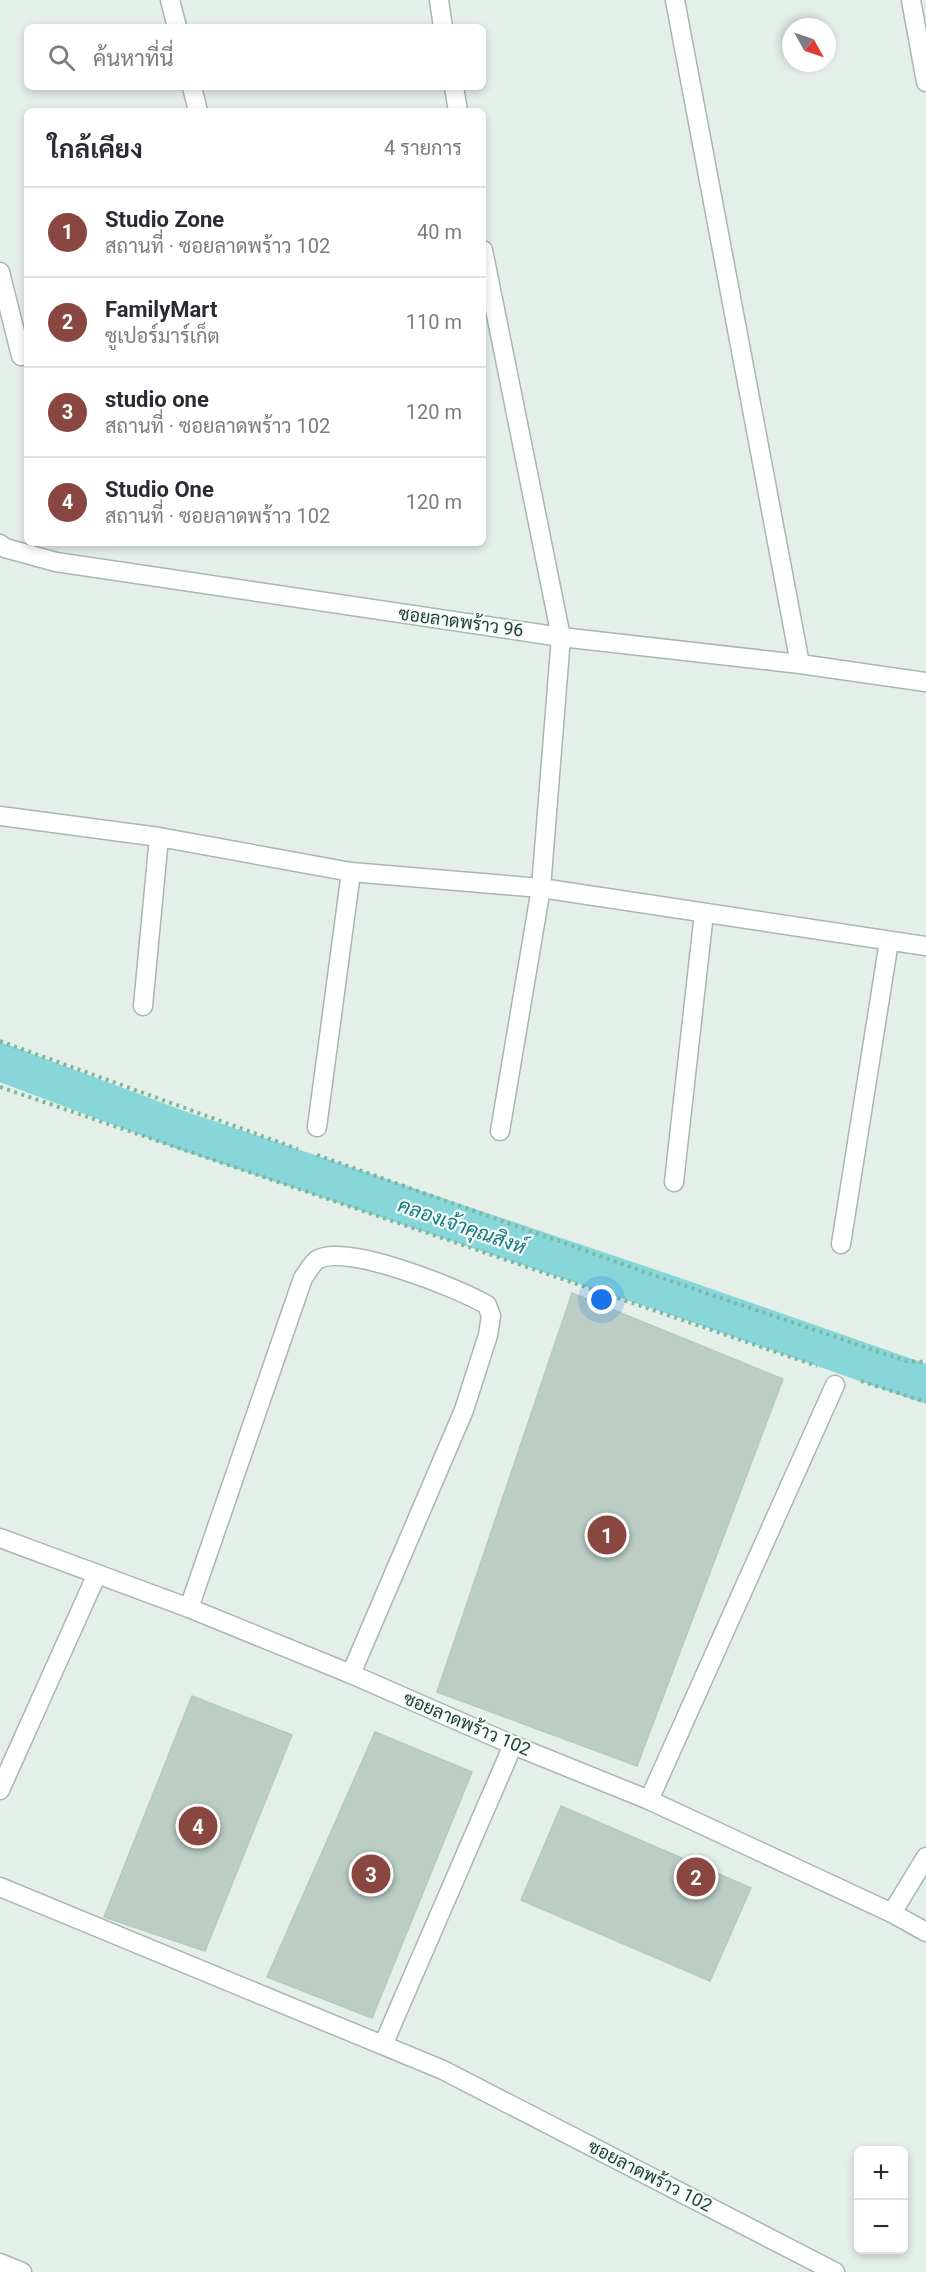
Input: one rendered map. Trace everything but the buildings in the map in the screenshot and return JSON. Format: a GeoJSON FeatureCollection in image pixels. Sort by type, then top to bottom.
{"type":"FeatureCollection","features":[{"type":"Feature","properties":{"kind":"street"},"geometry":{"type":"LineString","coordinates":[[170,0],[176,24]]}},
{"type":"Feature","properties":{"kind":"street"},"geometry":{"type":"LineString","coordinates":[[439,0],[443,24]]}},
{"type":"Feature","properties":{"kind":"street"},"geometry":{"type":"LineString","coordinates":[[675,0],[800,663]]}},
{"type":"Feature","properties":{"kind":"street"},"geometry":{"type":"LineString","coordinates":[[911,0],[926,82]]}},
{"type":"Feature","properties":{"kind":"street"},"geometry":{"type":"LineString","coordinates":[[193,90],[197,108]]}},
{"type":"Feature","properties":{"kind":"street"},"geometry":{"type":"LineString","coordinates":[[454,90],[458,108]]}},
{"type":"Feature","properties":{"kind":"street"},"geometry":{"type":"LineString","coordinates":[[486,265],[561,637],[541,888],[500,1131]]}},
{"type":"Feature","properties":{"kind":"street"},"geometry":{"type":"LineString","coordinates":[[0,272],[21,356]]}},
{"type":"Feature","properties":{"kind":"street","name":"ซอยลาดพร้าว 96"},"geometry":{"type":"LineString","coordinates":[[0,544],[5,548],[56,562],[561,637],[800,663],[926,682]]}},
{"type":"Feature","properties":{"kind":"street"},"geometry":{"type":"LineString","coordinates":[[0,816],[159,837],[351,873],[541,888],[926,946]]}},
{"type":"Feature","properties":{"kind":"street"},"geometry":{"type":"LineString","coordinates":[[142,1006],[159,837]]}},
{"type":"Feature","properties":{"kind":"street"},"geometry":{"type":"LineString","coordinates":[[317,1127],[351,873]]}},
{"type":"Feature","properties":{"kind":"street"},"geometry":{"type":"LineString","coordinates":[[674,1182],[704,913]]}},
{"type":"Feature","properties":{"kind":"street"},"geometry":{"type":"LineString","coordinates":[[841,1244],[889,941]]}},
{"type":"Feature","properties":{"kind":"street"},"geometry":{"type":"LineString","coordinates":[[189,1608],[303,1278],[317,1260],[329,1256],[380,1263],[454,1289],[487,1305],[491,1316],[488,1335],[464,1410],[351,1674]]}},
{"type":"Feature","properties":{"kind":"street"},"geometry":{"type":"LineString","coordinates":[[649,1800],[831,1377]]}},
{"type":"Feature","properties":{"kind":"street","name":"ซอยลาดพร้าว 102"},"geometry":{"type":"LineString","coordinates":[[0,1538],[189,1608],[649,1800],[892,1913],[926,1932]]}},
{"type":"Feature","properties":{"kind":"street"},"geometry":{"type":"LineString","coordinates":[[0,1790],[97,1574]]}},
{"type":"Feature","properties":{"kind":"street"},"geometry":{"type":"LineString","coordinates":[[383,2044],[513,1744]]}},
{"type":"Feature","properties":{"kind":"street"},"geometry":{"type":"LineString","coordinates":[[892,1913],[926,1857]]}},
{"type":"Feature","properties":{"kind":"street","name":"ซอยลาดพร้าว 102"},"geometry":{"type":"LineString","coordinates":[[0,1887],[443,2070],[835,2272]]}},
{"type":"Feature","properties":{"kind":"street"},"geometry":{"type":"LineString","coordinates":[[0,2263],[22,2272]]}},
{"type":"Feature","properties":{"kind":"path"},"geometry":{"type":"LineString","coordinates":[[0,1041],[299,1149]]}},
{"type":"Feature","properties":{"kind":"path"},"geometry":{"type":"LineString","coordinates":[[0,1087],[831,1377]]}},
{"type":"Feature","properties":{"kind":"path"},"geometry":{"type":"LineString","coordinates":[[310,1153],[659,1277],[906,1361],[926,1362]]}},
{"type":"Feature","properties":{"kind":"path"},"geometry":{"type":"LineString","coordinates":[[860,1380],[926,1402]]}},
{"type":"Feature","properties":{"kind":"waterway","name":"คลองเจ้าคุณสิงห์"},"geometry":{"type":"LineString","coordinates":[[0,1062],[181,1130],[683,1299],[926,1384]]}},
{"type":"Feature","properties":{"kind":"place","name":"Studio Zone"},"geometry":{"type":"Point","coordinates":[607,1535]}},
{"type":"Feature","properties":{"kind":"place","name":"Studio One"},"geometry":{"type":"Point","coordinates":[198,1826]}},
{"type":"Feature","properties":{"kind":"place","name":"studio one"},"geometry":{"type":"Point","coordinates":[371,1874]}},
{"type":"Feature","properties":{"kind":"place","name":"FamilyMart"},"geometry":{"type":"Point","coordinates":[696,1877]}}]}
